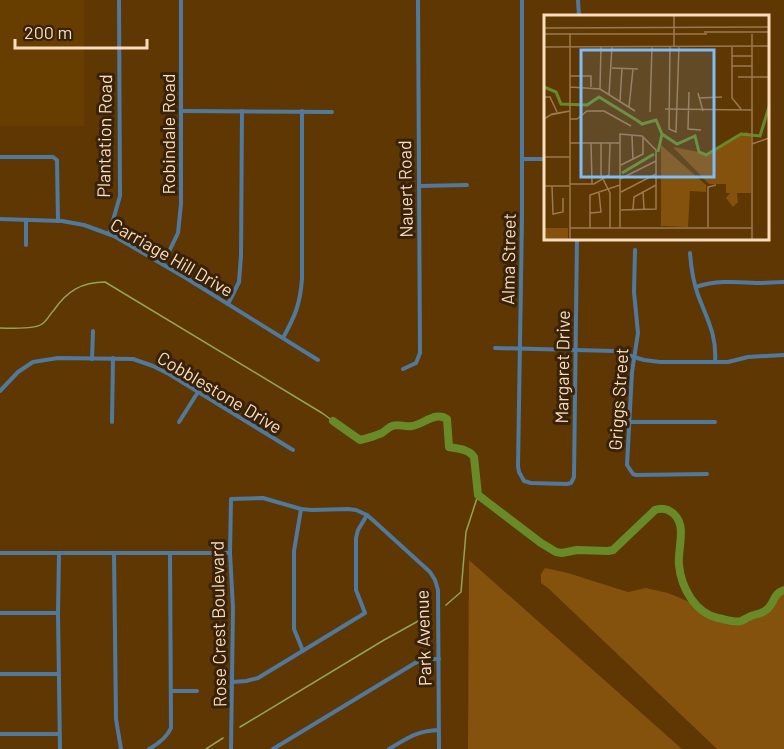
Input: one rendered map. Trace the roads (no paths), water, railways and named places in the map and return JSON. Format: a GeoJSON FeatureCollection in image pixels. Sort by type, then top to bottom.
{"type":"FeatureCollection","features":[{"type":"Feature","properties":{"kind":"street","name":"Plantation Road"},"geometry":{"type":"LineString","coordinates":[[108,234],[120,196],[119,0]]}},
{"type":"Feature","properties":{"kind":"street","name":"Robindale Road"},"geometry":{"type":"LineString","coordinates":[[163,264],[178,232],[180,219],[181,0]]}},
{"type":"Feature","properties":{"kind":"street","name":"Nauert Road"},"geometry":{"type":"LineString","coordinates":[[403,369],[416,363],[420,353],[418,0]]}},
{"type":"Feature","properties":{"kind":"street","name":"Alma Street"},"geometry":{"type":"LineString","coordinates":[[522,0],[518,466],[526,482],[559,485]]}},
{"type":"Feature","properties":{"kind":"street"},"geometry":{"type":"LineString","coordinates":[[578,0],[579,15]]}},
{"type":"Feature","properties":{"kind":"street"},"geometry":{"type":"LineString","coordinates":[[182,111],[332,112]]}},
{"type":"Feature","properties":{"kind":"street"},"geometry":{"type":"LineString","coordinates":[[228,304],[239,282],[242,256],[242,111]]}},
{"type":"Feature","properties":{"kind":"street"},"geometry":{"type":"LineString","coordinates":[[283,338],[300,300],[302,279],[302,111]]}},
{"type":"Feature","properties":{"kind":"street"},"geometry":{"type":"LineString","coordinates":[[0,157],[53,157],[57,160],[58,221]]}},
{"type":"Feature","properties":{"kind":"street"},"geometry":{"type":"LineString","coordinates":[[522,159],[544,159]]}},
{"type":"Feature","properties":{"kind":"street"},"geometry":{"type":"LineString","coordinates":[[419,186],[467,185]]}},
{"type":"Feature","properties":{"kind":"street","name":"Carriage Hill Drive"},"geometry":{"type":"LineString","coordinates":[[0,219],[58,221],[84,225],[108,234],[163,264],[318,360]]}},
{"type":"Feature","properties":{"kind":"street"},"geometry":{"type":"LineString","coordinates":[[26,220],[26,245]]}},
{"type":"Feature","properties":{"kind":"street","name":"Margaret Drive"},"geometry":{"type":"LineString","coordinates":[[559,485],[572,483],[574,477],[578,240]]}},
{"type":"Feature","properties":{"kind":"street","name":"Griggs Street"},"geometry":{"type":"LineString","coordinates":[[635,250],[634,292],[638,333],[632,372],[627,465],[636,475],[707,474]]}},
{"type":"Feature","properties":{"kind":"street"},"geometry":{"type":"LineString","coordinates":[[690,253],[692,275],[715,339],[716,363]]}},
{"type":"Feature","properties":{"kind":"street"},"geometry":{"type":"LineString","coordinates":[[696,286],[733,281],[784,282]]}},
{"type":"Feature","properties":{"kind":"street"},"geometry":{"type":"LineString","coordinates":[[92,359],[93,331]]}},
{"type":"Feature","properties":{"kind":"street"},"geometry":{"type":"LineString","coordinates":[[495,348],[614,351],[660,362],[716,363],[748,357],[784,355]]}},
{"type":"Feature","properties":{"kind":"street","name":"Cobblestone Drive"},"geometry":{"type":"LineString","coordinates":[[0,391],[18,372],[33,362],[58,358],[133,359],[169,375],[292,450]]}},
{"type":"Feature","properties":{"kind":"street"},"geometry":{"type":"LineString","coordinates":[[112,422],[113,358]]}},
{"type":"Feature","properties":{"kind":"street"},"geometry":{"type":"LineString","coordinates":[[179,422],[198,392]]}},
{"type":"Feature","properties":{"kind":"street"},"geometry":{"type":"LineString","coordinates":[[630,422],[715,422]]}},
{"type":"Feature","properties":{"kind":"street","name":"Park Avenue"},"geometry":{"type":"LineString","coordinates":[[231,499],[262,498],[301,508],[356,510],[367,515],[430,572],[438,590],[439,749]]}},
{"type":"Feature","properties":{"kind":"street","name":"Rose Crest Boulevard"},"geometry":{"type":"LineString","coordinates":[[231,499],[230,553],[233,608],[231,749]]}},
{"type":"Feature","properties":{"kind":"street"},"geometry":{"type":"LineString","coordinates":[[301,508],[294,551],[294,629],[303,651]]}},
{"type":"Feature","properties":{"kind":"street"},"geometry":{"type":"LineString","coordinates":[[233,682],[258,678],[364,614],[356,590],[356,538],[367,515]]}},
{"type":"Feature","properties":{"kind":"street"},"geometry":{"type":"LineString","coordinates":[[0,553],[230,553]]}},
{"type":"Feature","properties":{"kind":"street"},"geometry":{"type":"LineString","coordinates":[[59,553],[60,749]]}},
{"type":"Feature","properties":{"kind":"street"},"geometry":{"type":"LineString","coordinates":[[114,553],[116,719],[121,749]]}},
{"type":"Feature","properties":{"kind":"street"},"geometry":{"type":"LineString","coordinates":[[149,749],[162,740],[171,728],[170,553]]}},
{"type":"Feature","properties":{"kind":"street"},"geometry":{"type":"LineString","coordinates":[[0,613],[58,613]]}},
{"type":"Feature","properties":{"kind":"street"},"geometry":{"type":"LineString","coordinates":[[273,749],[415,663],[426,659],[439,659]]}},
{"type":"Feature","properties":{"kind":"street"},"geometry":{"type":"LineString","coordinates":[[0,674],[58,674]]}},
{"type":"Feature","properties":{"kind":"street"},"geometry":{"type":"LineString","coordinates":[[171,691],[197,691]]}},
{"type":"Feature","properties":{"kind":"street"},"geometry":{"type":"LineString","coordinates":[[389,749],[415,733],[439,730]]}},
{"type":"Feature","properties":{"kind":"street"},"geometry":{"type":"LineString","coordinates":[[0,734],[59,734]]}},
{"type":"Feature","properties":{"kind":"waterway"},"geometry":{"type":"LineString","coordinates":[[0,328],[38,326],[59,303],[76,289],[97,282],[105,282],[333,421]]}},
{"type":"Feature","properties":{"kind":"waterway"},"geometry":{"type":"LineString","coordinates":[[333,421],[360,440],[382,433],[393,426],[412,426],[439,416],[447,419],[449,447],[466,451],[474,457],[478,495],[556,552],[613,550],[655,510],[662,508],[668,510],[675,515],[681,527],[679,565],[686,590],[702,611],[718,618],[741,621],[769,608],[777,594],[784,590]]}},
{"type":"Feature","properties":{"kind":"waterway"},"geometry":{"type":"LineString","coordinates":[[446,605],[461,592],[466,532],[478,495]]}},
{"type":"Feature","properties":{"kind":"waterway"},"geometry":{"type":"LineString","coordinates":[[240,727],[431,614]]}},
{"type":"Feature","properties":{"kind":"waterway"},"geometry":{"type":"LineString","coordinates":[[206,749],[223,738]]}}]}
